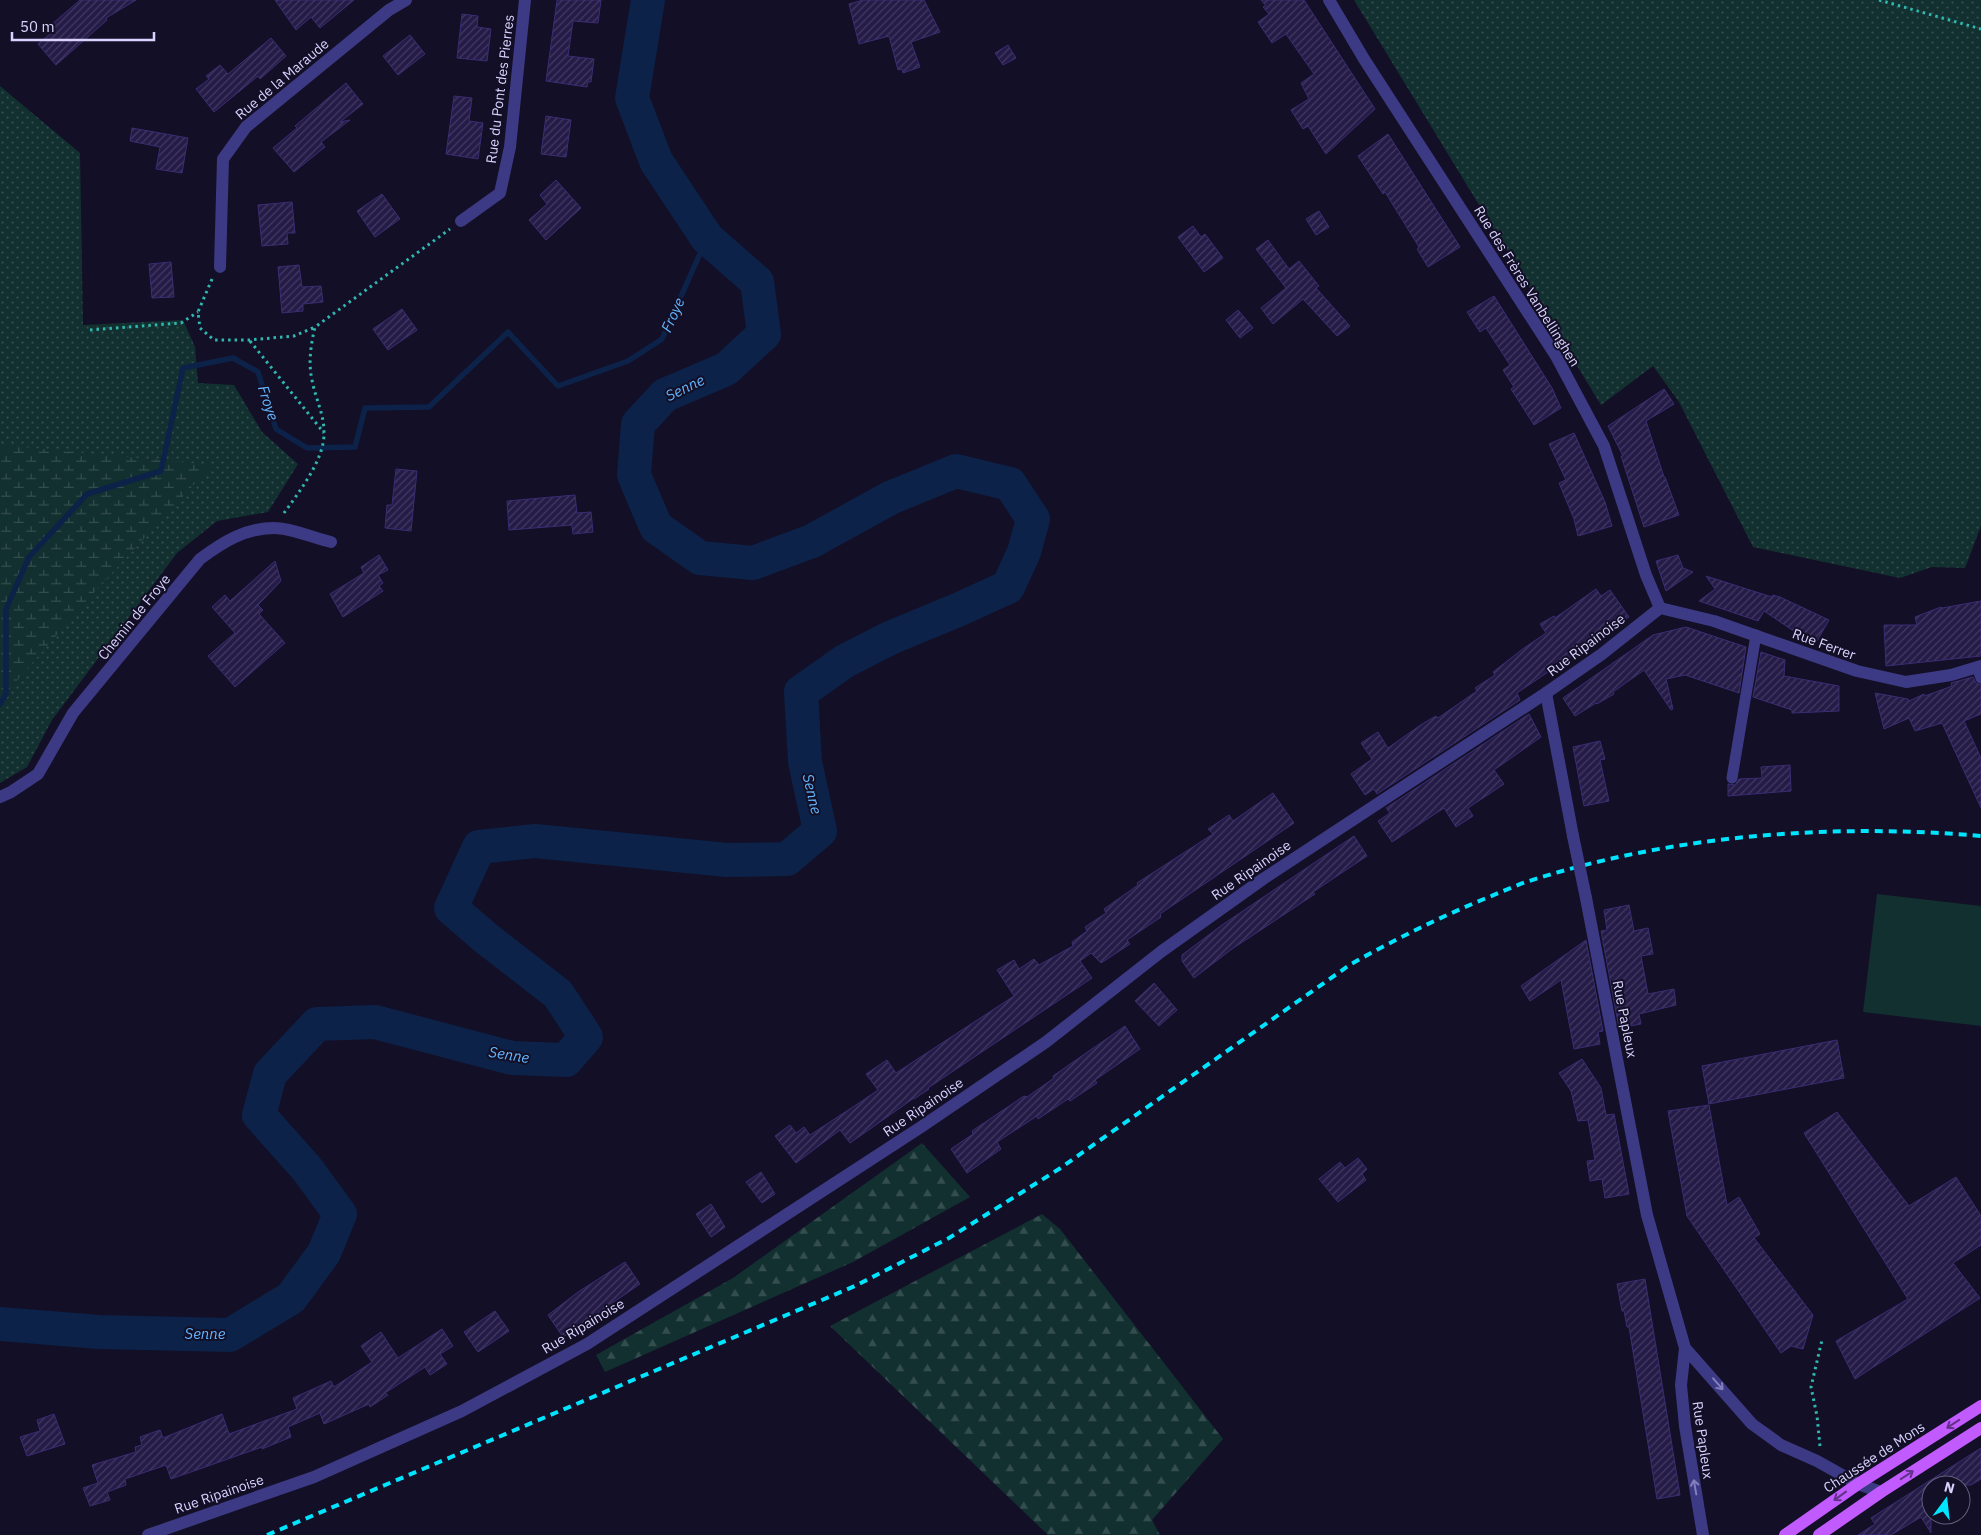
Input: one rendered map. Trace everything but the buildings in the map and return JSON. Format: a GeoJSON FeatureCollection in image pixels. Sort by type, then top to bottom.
{"type":"FeatureCollection","features":[{"type":"Feature","properties":{"kind":"main road","name":"Chaussée de Mons"},"geometry":{"type":"LineString","coordinates":[[1785,1535],[1858,1484],[1981,1406]]}},
{"type":"Feature","properties":{"kind":"main road"},"geometry":{"type":"LineString","coordinates":[[1818,1535],[1981,1428]]}},
{"type":"Feature","properties":{"kind":"street","name":"Rue de la Maraude"},"geometry":{"type":"LineString","coordinates":[[220,267],[223,159],[246,127],[389,10],[406,0]]}},
{"type":"Feature","properties":{"kind":"street","name":"Rue du Pont des Pierres"},"geometry":{"type":"LineString","coordinates":[[461,221],[500,193],[510,147],[525,0]]}},
{"type":"Feature","properties":{"kind":"street","name":"Rue des Frères Vanbellinghen"},"geometry":{"type":"LineString","coordinates":[[1329,0],[1369,67],[1556,356],[1604,446],[1646,575],[1660,608]]}},
{"type":"Feature","properties":{"kind":"street","name":"Chemin de Froye"},"geometry":{"type":"LineString","coordinates":[[0,797],[38,774],[73,713],[200,559],[224,541],[251,531],[275,528],[331,542]]}},
{"type":"Feature","properties":{"kind":"street","name":"Rue Ferrer"},"geometry":{"type":"LineString","coordinates":[[1660,608],[1714,621],[1857,671],[1906,682],[1980,670]]}},
{"type":"Feature","properties":{"kind":"street","name":"Rue Ripainoise"},"geometry":{"type":"LineString","coordinates":[[148,1535],[314,1477],[462,1411],[587,1344],[929,1122],[1046,1042],[1162,951],[1263,879],[1546,693],[1602,654],[1660,608]]}},
{"type":"Feature","properties":{"kind":"street","name":"Rue Papleux"},"geometry":{"type":"LineString","coordinates":[[1546,693],[1647,1215],[1685,1348],[1681,1385],[1683,1410],[1704,1535]]}},
{"type":"Feature","properties":{"kind":"street","name":"Rue Papleux"},"geometry":{"type":"LineString","coordinates":[[1685,1348],[1752,1424],[1781,1445],[1817,1461],[1858,1484],[1881,1492]]}},
{"type":"Feature","properties":{"kind":"lane"},"geometry":{"type":"LineString","coordinates":[[1732,778],[1756,635]]}},
{"type":"Feature","properties":{"kind":"path"},"geometry":{"type":"LineString","coordinates":[[1879,0],[1981,29]]}},
{"type":"Feature","properties":{"kind":"path"},"geometry":{"type":"LineString","coordinates":[[220,267],[213,275],[198,312],[200,328],[214,340],[249,340],[294,336],[315,327],[461,221]]}},
{"type":"Feature","properties":{"kind":"path"},"geometry":{"type":"LineString","coordinates":[[90,330],[181,323],[198,312]]}},
{"type":"Feature","properties":{"kind":"path"},"geometry":{"type":"LineString","coordinates":[[275,528],[316,466],[323,440],[324,433],[320,408],[312,380],[310,347],[315,327]]}},
{"type":"Feature","properties":{"kind":"path"},"geometry":{"type":"LineString","coordinates":[[249,340],[324,433]]}},
{"type":"Feature","properties":{"kind":"path"},"geometry":{"type":"LineString","coordinates":[[1817,1461],[1821,1441],[1811,1387],[1822,1340]]}},
{"type":"Feature","properties":{"kind":"green space"},"geometry":{"type":"Polygon","coordinates":[[[1354,0],[1981,0],[1981,526],[1965,568],[1932,567],[1900,578],[1753,547],[1679,402],[1653,366],[1601,405],[1354,0]]]}},
{"type":"Feature","properties":{"kind":"green space"},"geometry":{"type":"Polygon","coordinates":[[[0,86],[80,153],[83,325],[183,320],[195,347],[198,383],[234,385],[262,432],[298,464],[268,512],[217,521],[177,553],[52,720],[27,767],[0,783],[0,86]]]}},
{"type":"Feature","properties":{"kind":"green space"},"geometry":{"type":"Polygon","coordinates":[[[0,445],[212,465],[88,599],[0,700],[0,445]]]}},
{"type":"Feature","properties":{"kind":"green space"},"geometry":{"type":"Polygon","coordinates":[[[1877,894],[1981,906],[1981,1026],[1863,1012],[1877,894]]]}},
{"type":"Feature","properties":{"kind":"green space"},"geometry":{"type":"Polygon","coordinates":[[[922,1143],[970,1197],[853,1262],[605,1372],[596,1355],[733,1278],[922,1143]]]}},
{"type":"Feature","properties":{"kind":"green space"},"geometry":{"type":"Polygon","coordinates":[[[1042,1214],[1060,1229],[1223,1439],[1152,1520],[1160,1535],[1048,1535],[830,1326],[1042,1214]]]}},
{"type":"Feature","properties":{"kind":"waterway","name":"Senne"},"geometry":{"type":"LineString","coordinates":[[0,1324],[99,1332],[230,1335],[291,1298],[324,1253],[340,1214],[307,1169],[259,1115],[270,1074],[317,1024],[375,1022],[512,1058],[566,1060],[586,1037],[558,994],[487,939],[451,908],[479,847],[535,841],[727,860],[787,859],[820,831],[805,762],[801,692],[845,661],[890,638],[1008,587],[1024,552],[1033,519],[1010,484],[956,471],[890,498],[812,541],[753,563],[700,558],[656,527],[634,475],[638,424],[665,395],[726,369],[764,334],[757,282],[707,238],[656,161],[632,98],[648,0]]}},
{"type":"Feature","properties":{"kind":"waterway","name":"Froye"},"geometry":{"type":"LineString","coordinates":[[0,704],[6,694],[6,609],[29,557],[87,494],[161,471],[183,368],[233,358],[258,372],[276,429],[307,448],[355,447],[365,408],[429,407],[508,332],[558,386],[628,361],[662,339],[707,238]]}},
{"type":"Feature","properties":{"kind":"railway"},"geometry":{"type":"LineString","coordinates":[[267,1535],[855,1286],[949,1238],[1059,1169],[1351,964],[1433,922],[1512,887],[1584,865],[1639,853],[1753,836],[1867,831],[1981,836]]}}]}
